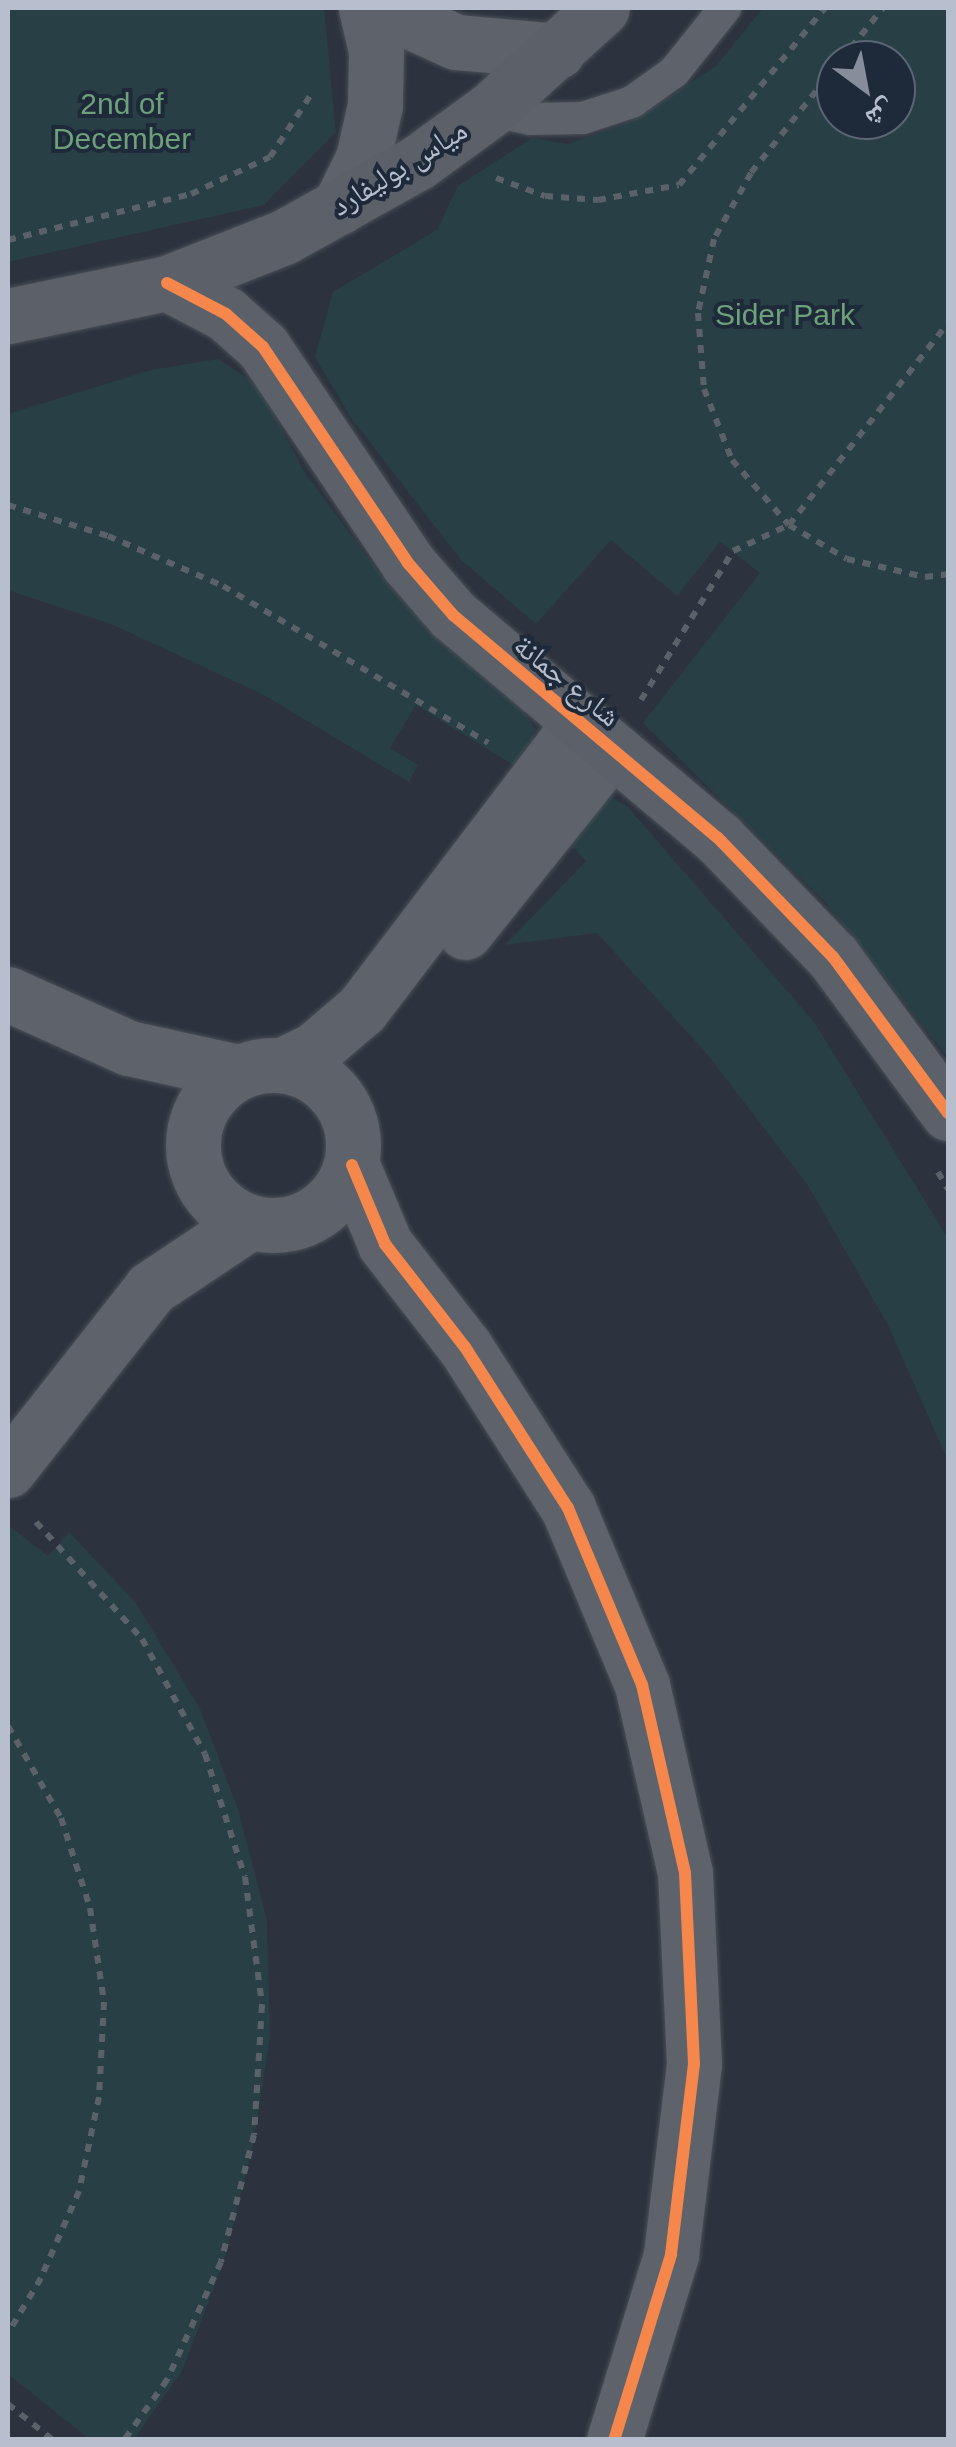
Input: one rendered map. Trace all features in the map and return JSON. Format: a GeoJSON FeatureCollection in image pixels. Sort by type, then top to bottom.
{"type":"FeatureCollection","features":[{"type":"Feature","properties":{"kind":"street"},"geometry":{"type":"LineString","coordinates":[[339,208],[362,158],[375,105],[376,51],[366,8]]}},
{"type":"Feature","properties":{"kind":"street"},"geometry":{"type":"LineString","coordinates":[[381,8],[456,42],[558,51]]}},
{"type":"Feature","properties":{"kind":"street","name":"مياس بوليفارد"},"geometry":{"type":"LineString","coordinates":[[167,283],[339,208],[490,110],[602,8]]}},
{"type":"Feature","properties":{"kind":"street"},"geometry":{"type":"LineString","coordinates":[[8,316],[167,283]]}},
{"type":"Feature","properties":{"kind":"street","name":"شارع جمانة"},"geometry":{"type":"LineString","coordinates":[[167,283],[226,314],[264,348],[408,563],[502,662],[718,838],[833,957],[948,1112]]}},
{"type":"Feature","properties":{"kind":"street"},"geometry":{"type":"LineString","coordinates":[[14,1490],[151,1288],[196,1148],[204,1103],[262,1068],[327,1041],[362,1009],[539,775],[595,737]]}},
{"type":"Feature","properties":{"kind":"street"},"geometry":{"type":"LineString","coordinates":[[151,1288],[275,1221],[324,1208],[350,1138],[367,1055],[595,737]]}},
{"type":"Feature","properties":{"kind":"street"},"geometry":{"type":"LineString","coordinates":[[8,994],[129,1048],[322,1080],[350,1138],[371,1219],[401,1268],[465,1348],[568,1508],[642,1686],[685,1873],[694,2064],[671,2255],[614,2440]]}},
{"type":"Feature","properties":{"kind":"street"},"geometry":{"type":"LineString","coordinates":[[129,1048],[196,1148],[227,1211],[275,1221],[401,1268]]}},
{"type":"Feature","properties":{"kind":"lane"},"geometry":{"type":"LineString","coordinates":[[490,110],[583,118],[632,102],[674,72],[725,8]]}},
{"type":"Feature","properties":{"kind":"path"},"geometry":{"type":"LineString","coordinates":[[857,40],[883,8]]}},
{"type":"Feature","properties":{"kind":"path"},"geometry":{"type":"LineString","coordinates":[[8,240],[191,194],[270,157],[318,85]]}},
{"type":"Feature","properties":{"kind":"path"},"geometry":{"type":"LineString","coordinates":[[816,90],[750,173],[714,240],[698,313],[704,389],[732,460],[789,524],[847,559],[925,576],[948,574]]}},
{"type":"Feature","properties":{"kind":"path"},"geometry":{"type":"LineString","coordinates":[[595,737],[733,551],[789,524],[948,323]]}},
{"type":"Feature","properties":{"kind":"path"},"geometry":{"type":"LineString","coordinates":[[8,505],[108,536],[223,586],[539,775]]}},
{"type":"Feature","properties":{"kind":"path"},"geometry":{"type":"LineString","coordinates":[[14,1490],[142,1640],[204,1754],[245,1878],[262,2006],[254,2135],[221,2262],[167,2380],[124,2440]]}},
{"type":"Feature","properties":{"kind":"path"},"geometry":{"type":"LineString","coordinates":[[8,1726],[61,1818],[90,1908],[104,2002],[99,2097],[79,2191],[41,2278],[8,2332]]}},
{"type":"Feature","properties":{"kind":"path"},"geometry":{"type":"LineString","coordinates":[[8,2404],[53,2440]]}},
{"type":"Feature","properties":{"kind":"green space","name":"2nd of December"},"geometry":{"type":"Polygon","coordinates":[[[8,8],[324,8],[336,132],[264,205],[8,262],[8,8]]]}},
{"type":"Feature","properties":{"kind":"green space","name":"Sider Park"},"geometry":{"type":"Polygon","coordinates":[[[763,8],[948,8],[948,1058],[826,903],[643,723],[760,573],[720,542],[677,596],[611,540],[536,624],[461,560],[351,418],[315,357],[333,292],[437,230],[458,186],[532,138],[568,144],[634,120],[716,66],[763,8]]]}},
{"type":"Feature","properties":{"kind":"green space"},"geometry":{"type":"Polygon","coordinates":[[[218,359],[258,385],[305,473],[389,586],[505,684],[536,730],[520,769],[416,705],[390,748],[418,765],[409,782],[264,695],[111,624],[8,590],[8,414],[151,370],[218,359]]]}},
{"type":"Feature","properties":{"kind":"green space"},"geometry":{"type":"Polygon","coordinates":[[[594,787],[627,806],[814,1022],[948,1238],[948,1461],[888,1325],[807,1184],[707,1054],[597,933],[505,945],[586,861],[556,829],[594,787]]]}},
{"type":"Feature","properties":{"kind":"green space"},"geometry":{"type":"Polygon","coordinates":[[[8,1525],[48,1556],[69,1532],[136,1603],[200,1709],[238,1809],[267,1920],[270,2037],[253,2145],[224,2261],[182,2371],[134,2439],[89,2439],[8,2374],[8,1525]]]}},
{"type":"Feature","properties":{"kind":"cycle path"},"geometry":{"type":"LineString","coordinates":[[167,283],[226,314],[263,347],[408,563],[453,615],[718,838],[833,957],[948,1113]]}},
{"type":"Feature","properties":{"kind":"cycle path"},"geometry":{"type":"LineString","coordinates":[[352,1165],[385,1244],[465,1347],[568,1508],[642,1685],[685,1873],[694,2064],[671,2255],[614,2440]]}}]}
